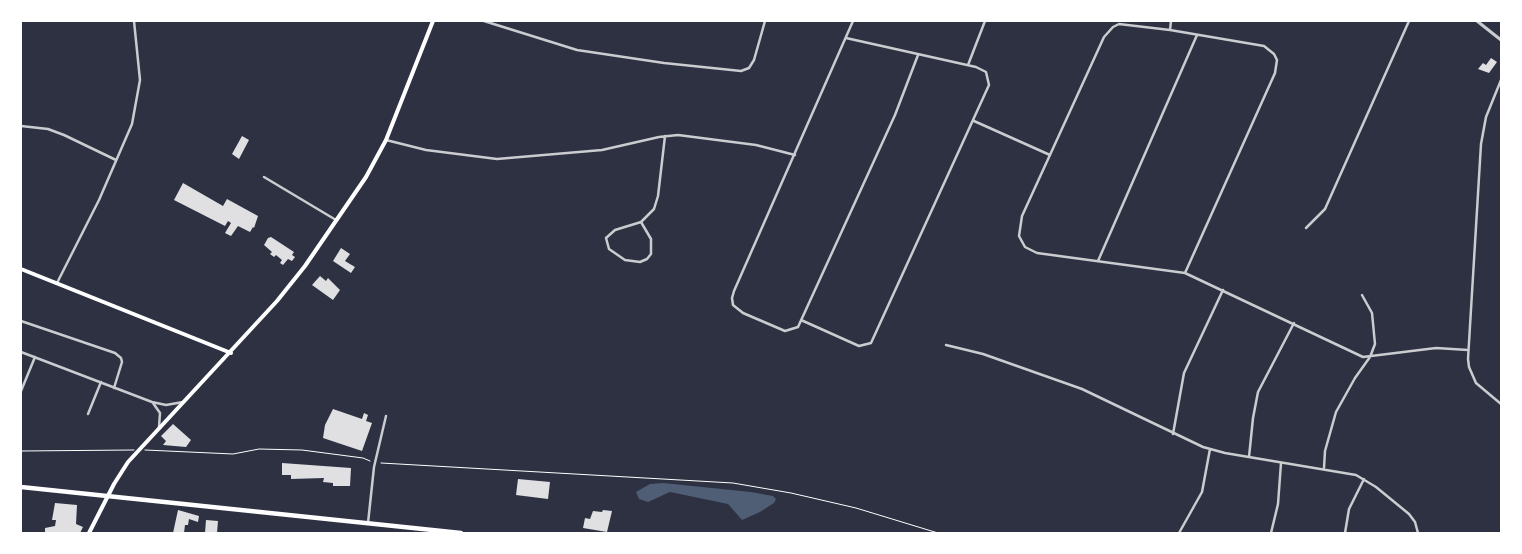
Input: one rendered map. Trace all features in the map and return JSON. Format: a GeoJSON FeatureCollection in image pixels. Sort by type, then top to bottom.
{"type":"FeatureCollection","features":[{"type":"Feature","properties":{"kind":"main road"},"geometry":{"type":"LineString","coordinates":[[89,533],[122,470],[159,427],[231,353],[283,294],[368,174],[386,140],[433,21]]}},
{"type":"Feature","properties":{"kind":"main road"},"geometry":{"type":"LineString","coordinates":[[21,269],[231,353]]}},
{"type":"Feature","properties":{"kind":"main road"},"geometry":{"type":"LineString","coordinates":[[21,487],[462,533]]}},
{"type":"Feature","properties":{"kind":"street"},"geometry":{"type":"LineString","coordinates":[[57,283],[96,206],[132,124],[139,94],[139,68],[134,21]]}},
{"type":"Feature","properties":{"kind":"street"},"geometry":{"type":"LineString","coordinates":[[484,21],[577,50],[673,64],[742,71],[749,68],[754,60],[765,21]]}},
{"type":"Feature","properties":{"kind":"street"},"geometry":{"type":"LineString","coordinates":[[854,21],[732,298],[733,305],[737,310],[779,329],[792,330],[798,327],[895,115],[918,55]]}},
{"type":"Feature","properties":{"kind":"street"},"geometry":{"type":"LineString","coordinates":[[968,65],[985,21]]}},
{"type":"Feature","properties":{"kind":"street"},"geometry":{"type":"LineString","coordinates":[[1170,30],[1171,21]]}},
{"type":"Feature","properties":{"kind":"street"},"geometry":{"type":"LineString","coordinates":[[1306,228],[1325,209],[1409,21]]}},
{"type":"Feature","properties":{"kind":"street"},"geometry":{"type":"LineString","coordinates":[[1477,21],[1501,40]]}},
{"type":"Feature","properties":{"kind":"street"},"geometry":{"type":"LineString","coordinates":[[1185,273],[1275,73],[1277,60],[1274,54],[1264,46],[1126,24],[1113,26],[1104,37],[1020,222],[1018,236],[1025,247],[1036,253],[1185,273],[1357,354],[1370,357],[1436,348],[1468,350]]}},
{"type":"Feature","properties":{"kind":"street"},"geometry":{"type":"LineString","coordinates":[[1098,261],[1197,35]]}},
{"type":"Feature","properties":{"kind":"street"},"geometry":{"type":"LineString","coordinates":[[801,320],[859,346],[871,343],[974,121],[989,80],[986,72],[968,65],[846,38]]}},
{"type":"Feature","properties":{"kind":"street"},"geometry":{"type":"LineString","coordinates":[[1501,80],[1486,117],[1481,144],[1468,350],[1469,367],[1476,384],[1501,404]]}},
{"type":"Feature","properties":{"kind":"street"},"geometry":{"type":"LineString","coordinates":[[974,121],[1050,155]]}},
{"type":"Feature","properties":{"kind":"street"},"geometry":{"type":"LineString","coordinates":[[21,126],[48,129],[64,134],[116,160]]}},
{"type":"Feature","properties":{"kind":"street"},"geometry":{"type":"LineString","coordinates":[[386,140],[426,150],[497,159],[602,150],[665,136],[678,135],[756,146],[795,156]]}},
{"type":"Feature","properties":{"kind":"street"},"geometry":{"type":"LineString","coordinates":[[641,222],[652,245],[650,254],[645,261],[636,263],[625,260],[608,247],[606,238],[613,231],[641,222],[651,213],[658,201],[665,136]]}},
{"type":"Feature","properties":{"kind":"street"},"geometry":{"type":"LineString","coordinates":[[264,177],[336,220]]}},
{"type":"Feature","properties":{"kind":"street"},"geometry":{"type":"LineString","coordinates":[[1173,434],[1184,372],[1223,290]]}},
{"type":"Feature","properties":{"kind":"street"},"geometry":{"type":"LineString","coordinates":[[1324,468],[1325,451],[1336,412],[1355,378],[1370,357],[1375,344],[1372,313],[1362,296]]}},
{"type":"Feature","properties":{"kind":"street"},"geometry":{"type":"LineString","coordinates":[[21,321],[115,353],[121,358],[122,362],[114,388]]}},
{"type":"Feature","properties":{"kind":"street"},"geometry":{"type":"LineString","coordinates":[[1249,457],[1258,392],[1294,323]]}},
{"type":"Feature","properties":{"kind":"street"},"geometry":{"type":"LineString","coordinates":[[946,345],[983,354],[1082,389],[1173,434],[1210,449],[1348,472],[1364,479],[1409,514],[1416,522],[1418,533]]}},
{"type":"Feature","properties":{"kind":"street"},"geometry":{"type":"LineString","coordinates":[[21,352],[152,402],[166,405],[183,402]]}},
{"type":"Feature","properties":{"kind":"street"},"geometry":{"type":"LineString","coordinates":[[21,391],[35,357]]}},
{"type":"Feature","properties":{"kind":"street"},"geometry":{"type":"LineString","coordinates":[[88,414],[101,382]]}},
{"type":"Feature","properties":{"kind":"street"},"geometry":{"type":"LineString","coordinates":[[152,402],[160,413],[159,427]]}},
{"type":"Feature","properties":{"kind":"street"},"geometry":{"type":"LineString","coordinates":[[368,523],[374,467],[386,416]]}},
{"type":"Feature","properties":{"kind":"street"},"geometry":{"type":"LineString","coordinates":[[1179,533],[1202,492],[1210,449]]}},
{"type":"Feature","properties":{"kind":"street"},"geometry":{"type":"LineString","coordinates":[[1271,533],[1278,504],[1281,462]]}},
{"type":"Feature","properties":{"kind":"street"},"geometry":{"type":"LineString","coordinates":[[1345,533],[1349,509],[1364,479]]}},
{"type":"Feature","properties":{"kind":"path"},"geometry":{"type":"LineString","coordinates":[[21,450],[102,448],[232,454],[259,449],[302,450],[363,458],[370,461]]}},
{"type":"Feature","properties":{"kind":"path"},"geometry":{"type":"LineString","coordinates":[[381,463],[733,484],[791,493],[856,508],[938,533]]}},
{"type":"Feature","properties":{"kind":"water"},"geometry":{"type":"Polygon","coordinates":[[[663,483],[751,492],[773,496],[776,499],[774,503],[760,512],[742,520],[728,504],[670,492],[648,502],[639,499],[636,492],[650,484],[663,483]]]}},
{"type":"Feature","properties":{"kind":"building"},"geometry":{"type":"Polygon","coordinates":[[[1491,58],[1497,62],[1489,73],[1478,69],[1483,63],[1486,65],[1491,58]]]}},
{"type":"Feature","properties":{"kind":"building"},"geometry":{"type":"Polygon","coordinates":[[[242,136],[249,140],[239,159],[232,154],[242,136]]]}},
{"type":"Feature","properties":{"kind":"building"},"geometry":{"type":"Polygon","coordinates":[[[183,183],[223,206],[227,199],[258,216],[254,228],[250,232],[238,226],[231,236],[225,233],[231,223],[228,221],[225,226],[174,200],[183,183]]]}},
{"type":"Feature","properties":{"kind":"building"},"geometry":{"type":"Polygon","coordinates":[[[271,237],[294,252],[292,255],[295,257],[292,261],[288,259],[283,265],[280,263],[282,260],[276,255],[274,257],[270,254],[272,252],[264,245],[268,238],[271,237]]]}},
{"type":"Feature","properties":{"kind":"building"},"geometry":{"type":"Polygon","coordinates":[[[341,248],[350,254],[345,261],[355,267],[351,273],[333,261],[341,248]]]}},
{"type":"Feature","properties":{"kind":"building"},"geometry":{"type":"Polygon","coordinates":[[[320,276],[326,281],[328,278],[340,290],[333,300],[312,285],[320,276]]]}},
{"type":"Feature","properties":{"kind":"building"},"geometry":{"type":"Polygon","coordinates":[[[333,409],[362,419],[364,413],[368,415],[366,421],[372,423],[362,451],[323,438],[325,425],[333,409]]]}},
{"type":"Feature","properties":{"kind":"building"},"geometry":{"type":"Polygon","coordinates":[[[173,424],[191,440],[186,447],[163,445],[166,441],[161,436],[173,424]]]}},
{"type":"Feature","properties":{"kind":"building"},"geometry":{"type":"Polygon","coordinates":[[[282,463],[351,468],[350,486],[333,486],[333,483],[323,482],[324,478],[291,479],[291,475],[282,475],[282,463]]]}},
{"type":"Feature","properties":{"kind":"building"},"geometry":{"type":"Polygon","coordinates":[[[518,479],[550,482],[548,499],[516,495],[518,479]]]}},
{"type":"Feature","properties":{"kind":"building"},"geometry":{"type":"Polygon","coordinates":[[[55,503],[77,505],[76,524],[83,527],[80,533],[45,533],[45,528],[55,526],[56,520],[52,520],[55,503]]]}},
{"type":"Feature","properties":{"kind":"building"},"geometry":{"type":"Polygon","coordinates":[[[178,510],[199,516],[198,522],[189,519],[188,525],[185,525],[184,533],[173,533],[178,510]]]}},
{"type":"Feature","properties":{"kind":"building"},"geometry":{"type":"Polygon","coordinates":[[[603,510],[612,511],[607,532],[583,528],[585,518],[590,519],[593,511],[602,512],[603,510]]]}},
{"type":"Feature","properties":{"kind":"building"},"geometry":{"type":"Polygon","coordinates":[[[206,520],[218,521],[217,533],[205,533],[206,520]]]}}]}
